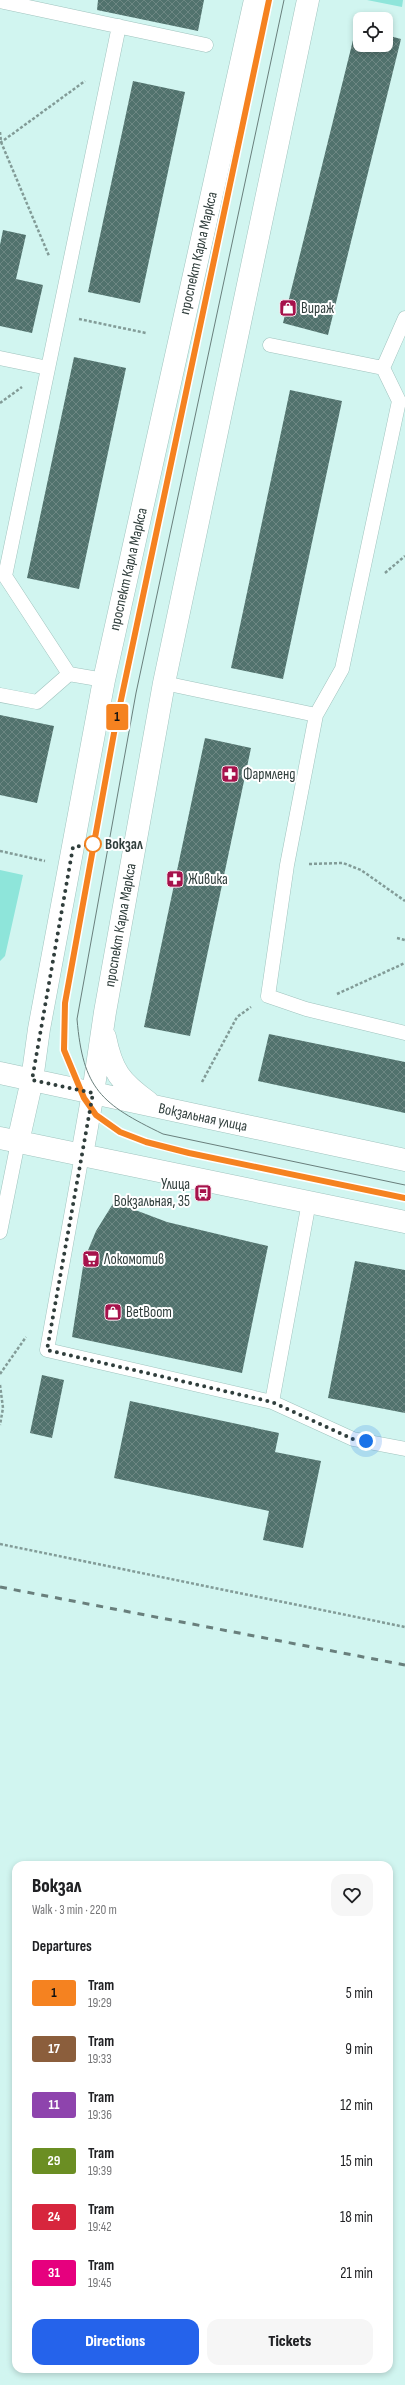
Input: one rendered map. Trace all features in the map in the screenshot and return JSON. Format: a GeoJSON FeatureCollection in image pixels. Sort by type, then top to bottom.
{"type":"FeatureCollection","features":[{"type":"Feature","properties":{"kind":"main road","name":"проспект Карла Маркса"},"geometry":{"type":"LineString","coordinates":[[9,1140],[32,1080],[104,680],[255,0]]}},
{"type":"Feature","properties":{"kind":"main road","name":"проспект Карла Маркса"},"geometry":{"type":"LineString","coordinates":[[82,1155],[164,683],[308,0]]}},
{"type":"Feature","properties":{"kind":"main road","name":"проспект Карла Маркса"},"geometry":{"type":"LineString","coordinates":[[103,1028],[109,1056],[117,1073],[127,1087],[154,1106]]}},
{"type":"Feature","properties":{"kind":"main road","name":"Вокзальная улица"},"geometry":{"type":"LineString","coordinates":[[0,1074],[405,1160]]}},
{"type":"Feature","properties":{"kind":"main road"},"geometry":{"type":"LineString","coordinates":[[9,1140],[405,1222]]}},
{"type":"Feature","properties":{"kind":"lane"},"geometry":{"type":"LineString","coordinates":[[0,1],[206,45]]}},
{"type":"Feature","properties":{"kind":"lane"},"geometry":{"type":"LineString","coordinates":[[104,680],[69,674],[2,576],[48,368],[119,26]]}},
{"type":"Feature","properties":{"kind":"lane"},"geometry":{"type":"LineString","coordinates":[[383,368],[405,318]]}},
{"type":"Feature","properties":{"kind":"lane"},"geometry":{"type":"LineString","coordinates":[[270,345],[383,368],[402,402],[342,669],[316,715],[287,865],[268,996],[306,1009],[405,1033]]}},
{"type":"Feature","properties":{"kind":"lane"},"geometry":{"type":"LineString","coordinates":[[0,358],[48,368]]}},
{"type":"Feature","properties":{"kind":"lane"},"geometry":{"type":"LineString","coordinates":[[0,696],[37,702],[69,674]]}},
{"type":"Feature","properties":{"kind":"lane"},"geometry":{"type":"LineString","coordinates":[[164,683],[316,715]]}},
{"type":"Feature","properties":{"kind":"lane"},"geometry":{"type":"LineString","coordinates":[[0,1232],[9,1140]]}},
{"type":"Feature","properties":{"kind":"lane"},"geometry":{"type":"LineString","coordinates":[[82,1155],[47,1350],[272,1402],[353,1439],[405,1449]]}},
{"type":"Feature","properties":{"kind":"lane"},"geometry":{"type":"LineString","coordinates":[[272,1402],[309,1202]]}},
{"type":"Feature","properties":{"kind":"path"},"geometry":{"type":"LineString","coordinates":[[1,143],[112,62]]}},
{"type":"Feature","properties":{"kind":"path"},"geometry":{"type":"LineString","coordinates":[[0,132],[1,143],[34,224],[64,290]]}},
{"type":"Feature","properties":{"kind":"path"},"geometry":{"type":"LineString","coordinates":[[59,315],[146,333]]}},
{"type":"Feature","properties":{"kind":"path"},"geometry":{"type":"LineString","coordinates":[[0,851],[36,858]]}},
{"type":"Feature","properties":{"kind":"path"},"geometry":{"type":"LineString","coordinates":[[287,865],[343,863],[361,870],[405,901]]}},
{"type":"Feature","properties":{"kind":"path"},"geometry":{"type":"LineString","coordinates":[[397,938],[405,940]]}},
{"type":"Feature","properties":{"kind":"path"},"geometry":{"type":"LineString","coordinates":[[306,1009],[405,963]]}},
{"type":"Feature","properties":{"kind":"path"},"geometry":{"type":"LineString","coordinates":[[202,1082],[237,1017],[268,996]]}},
{"type":"Feature","properties":{"kind":"path"},"geometry":{"type":"LineString","coordinates":[[0,1374],[27,1336]]}},
{"type":"Feature","properties":{"kind":"path"},"geometry":{"type":"LineString","coordinates":[[0,1385],[3,1408],[0,1425]]}},
{"type":"Feature","properties":{"kind":"path"},"geometry":{"type":"LineString","coordinates":[[0,1544],[405,1627]]}},
{"type":"Feature","properties":{"kind":"shaded area"},"geometry":{"type":"Polygon","coordinates":[[[367,0],[403,0],[402,7],[367,0]]]}},
{"type":"Feature","properties":{"kind":"shaded area"},"geometry":{"type":"Polygon","coordinates":[[[0,870],[23,875],[5,956],[0,961],[0,870]]]}},
{"type":"Feature","properties":{"kind":"building"},"geometry":{"type":"Polygon","coordinates":[[[98,0],[204,0],[198,31],[97,10],[98,0]]]}},
{"type":"Feature","properties":{"kind":"building"},"geometry":{"type":"Polygon","coordinates":[[[393,37],[401,39],[328,335],[283,323],[353,40],[353,52],[393,52],[393,37]]]}},
{"type":"Feature","properties":{"kind":"building"},"geometry":{"type":"Polygon","coordinates":[[[133,81],[185,92],[140,303],[88,292],[133,81]]]}},
{"type":"Feature","properties":{"kind":"building"},"geometry":{"type":"Polygon","coordinates":[[[3,230],[26,235],[16,279],[43,285],[32,333],[0,326],[0,245],[3,230]]]}},
{"type":"Feature","properties":{"kind":"building"},"geometry":{"type":"Polygon","coordinates":[[[74,357],[126,368],[79,589],[27,578],[74,357]]]}},
{"type":"Feature","properties":{"kind":"building"},"geometry":{"type":"Polygon","coordinates":[[[290,390],[342,401],[283,679],[231,668],[290,390]]]}},
{"type":"Feature","properties":{"kind":"building"},"geometry":{"type":"Polygon","coordinates":[[[0,715],[54,726],[37,803],[0,795],[0,715]]]}},
{"type":"Feature","properties":{"kind":"building"},"geometry":{"type":"Polygon","coordinates":[[[205,738],[251,748],[190,1036],[144,1027],[205,738]]]}},
{"type":"Feature","properties":{"kind":"building"},"geometry":{"type":"Polygon","coordinates":[[[269,1034],[405,1062],[405,1113],[258,1081],[269,1034]]]}},
{"type":"Feature","properties":{"kind":"building"},"geometry":{"type":"Polygon","coordinates":[[[114,1202],[167,1222],[268,1246],[242,1373],[72,1337],[84,1260],[96,1231],[114,1202]]]}},
{"type":"Feature","properties":{"kind":"building"},"geometry":{"type":"Polygon","coordinates":[[[355,1261],[405,1270],[405,1413],[328,1398],[355,1261]]]}},
{"type":"Feature","properties":{"kind":"building"},"geometry":{"type":"Polygon","coordinates":[[[42,1375],[64,1380],[52,1438],[30,1433],[42,1375]]]}},
{"type":"Feature","properties":{"kind":"building"},"geometry":{"type":"Polygon","coordinates":[[[130,1401],[279,1433],[275,1452],[321,1461],[303,1548],[263,1540],[269,1511],[114,1478],[130,1401]]]}},
{"type":"Feature","properties":{"kind":"tram line"},"geometry":{"type":"LineString","coordinates":[[269,0],[113,733],[64,1014],[64,1049],[84,1098],[96,1115],[117,1130],[146,1142],[189,1153],[405,1198]]}},
{"type":"Feature","properties":{"kind":"tram line","name":"1"},"geometry":{"type":"LineString","coordinates":[[269,0],[114,733],[65,1003],[64,1050],[84,1098],[96,1115],[120,1132],[146,1142],[189,1153],[405,1198]]}},
{"type":"Feature","properties":{"kind":"tram line"},"geometry":{"type":"LineString","coordinates":[[284,0],[136,693],[77,1019],[84,1062],[90,1078],[99,1092],[110,1103],[124,1113],[163,1134],[405,1185]]}},
{"type":"Feature","properties":{"kind":"railway"},"geometry":{"type":"LineString","coordinates":[[0,1587],[405,1665]]}},
{"type":"Feature","properties":{"kind":"place","name":"Вираж"},"geometry":{"type":"Point","coordinates":[288,308]}},
{"type":"Feature","properties":{"kind":"place","name":"Фармленд"},"geometry":{"type":"Point","coordinates":[230,774]}},
{"type":"Feature","properties":{"kind":"place","name":"Вокзал"},"geometry":{"type":"Point","coordinates":[93,844]}},
{"type":"Feature","properties":{"kind":"place","name":"Живика"},"geometry":{"type":"Point","coordinates":[175,879]}},
{"type":"Feature","properties":{"kind":"place","name":"Улица Вокзальная, 35"},"geometry":{"type":"Point","coordinates":[203,1193]}},
{"type":"Feature","properties":{"kind":"place","name":"Локомотив"},"geometry":{"type":"Point","coordinates":[91,1259]}},
{"type":"Feature","properties":{"kind":"place","name":"BetBoom"},"geometry":{"type":"Point","coordinates":[113,1312]}},
{"type":"Feature","properties":{"kind":"route"},"geometry":{"type":"LineString","coordinates":[[93,844],[73,847],[39,1029],[32,1080],[93,1093],[47,1350],[272,1402],[353,1439],[366,1441]]}}]}
